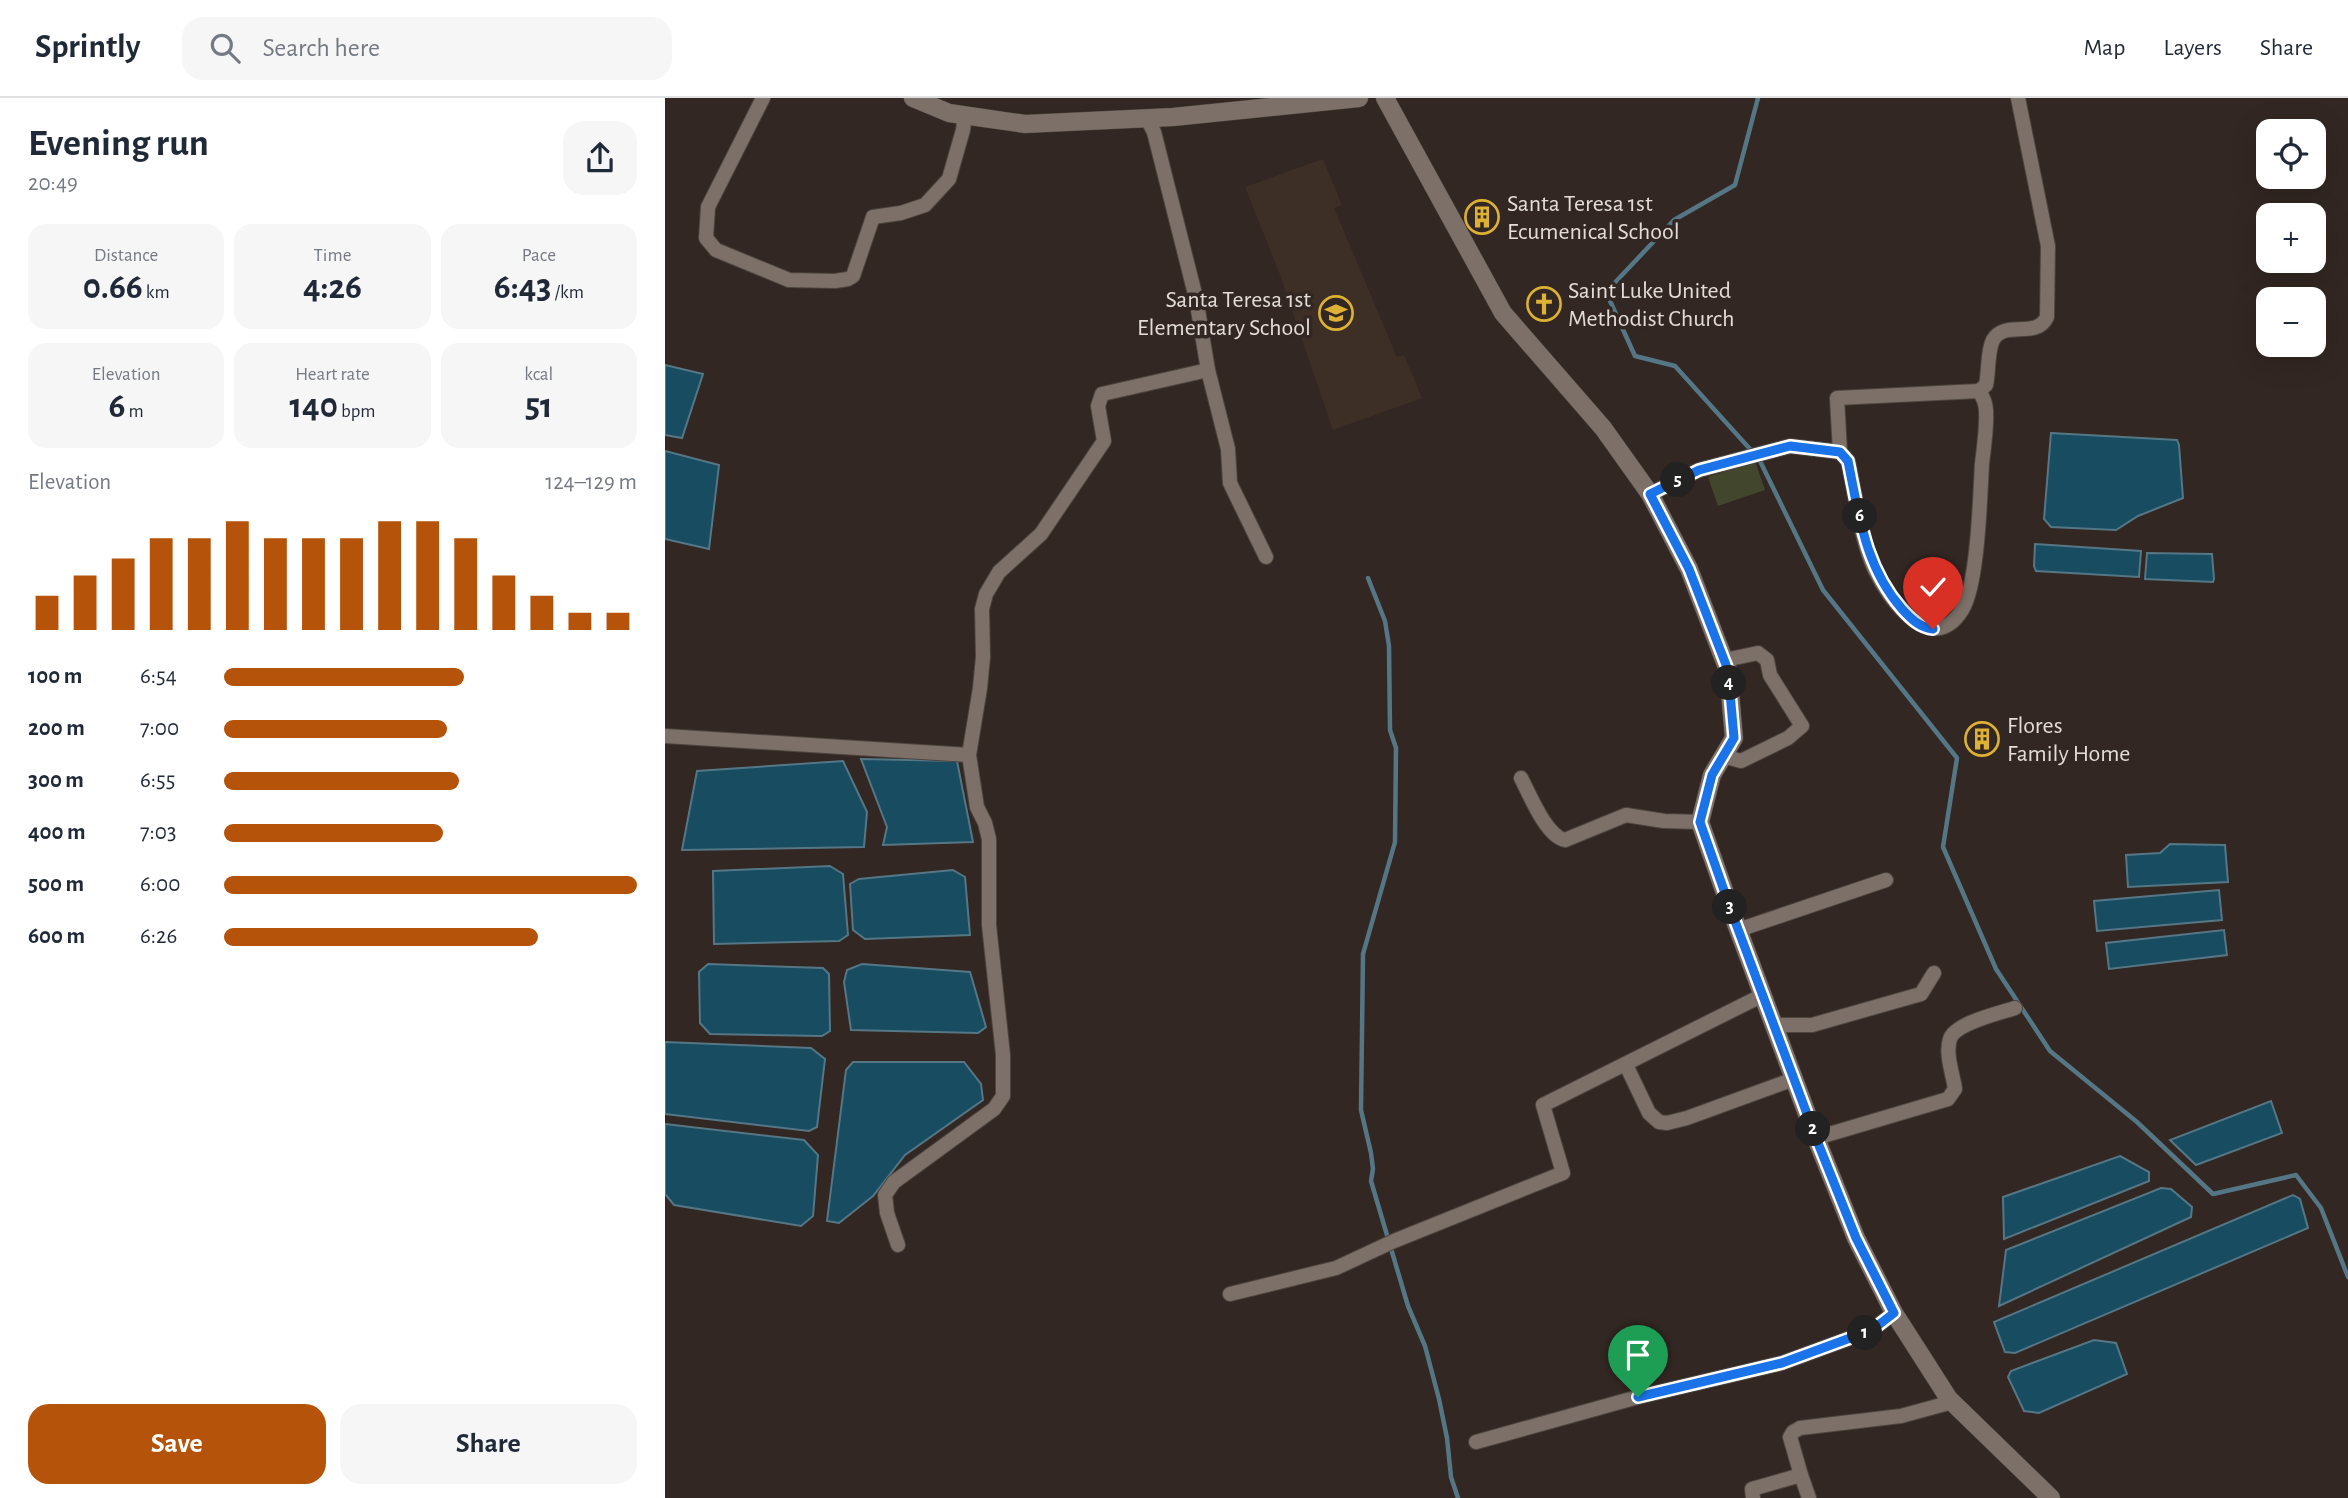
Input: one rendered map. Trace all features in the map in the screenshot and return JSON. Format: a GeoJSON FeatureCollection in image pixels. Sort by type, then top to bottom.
{"type":"FeatureCollection","features":[{"type":"Feature","properties":{"kind":"street"},"geometry":{"type":"LineString","coordinates":[[763,98],[708,207],[706,238],[716,250],[789,280],[835,281],[853,276],[873,217],[901,213],[925,205],[949,179],[961,140],[965,114]]}},
{"type":"Feature","properties":{"kind":"street"},"geometry":{"type":"LineString","coordinates":[[913,98],[949,113],[1025,124],[1173,117],[1359,98]]}},
{"type":"Feature","properties":{"kind":"street"},"geometry":{"type":"LineString","coordinates":[[1385,98],[1503,313],[1603,428],[1650,494],[1689,569],[1728,670],[1734,738],[1712,775],[1700,822],[1816,1138],[1856,1238],[1894,1313],[1949,1399],[2048,1497]]}},
{"type":"Feature","properties":{"kind":"street"},"geometry":{"type":"LineString","coordinates":[[1979,391],[1986,408],[1971,590],[1963,609],[1952,622],[1943,627],[1923,628],[1911,619],[1895,600],[1875,570],[1848,461],[1840,452],[1837,398],[1979,391],[1986,386],[1991,342],[1997,335],[2010,330],[2037,329],[2044,324],[2047,317],[2048,246],[2018,98]]}},
{"type":"Feature","properties":{"kind":"street"},"geometry":{"type":"LineString","coordinates":[[1146,117],[1154,132],[1195,298],[1208,370],[1228,449],[1230,483],[1266,557]]}},
{"type":"Feature","properties":{"kind":"street"},"geometry":{"type":"LineString","coordinates":[[898,1245],[887,1213],[885,1195],[894,1182],[994,1109],[1003,1096],[1003,1055],[989,925],[989,839],[977,807],[969,755],[980,688],[983,657],[982,610],[986,594],[999,572],[1041,534],[1104,441],[1098,406],[1102,394],[1208,370]]}},
{"type":"Feature","properties":{"kind":"street"},"geometry":{"type":"LineString","coordinates":[[1650,494],[1699,470],[1790,446],[1840,452]]}},
{"type":"Feature","properties":{"kind":"street"},"geometry":{"type":"LineString","coordinates":[[1723,755],[1741,761],[1788,738],[1802,726],[1770,675],[1767,660],[1758,653],[1725,660]]}},
{"type":"Feature","properties":{"kind":"street"},"geometry":{"type":"LineString","coordinates":[[665,736],[969,755]]}},
{"type":"Feature","properties":{"kind":"street"},"geometry":{"type":"LineString","coordinates":[[1521,778],[1556,838],[1565,840],[1626,815],[1664,821],[1700,822]]}},
{"type":"Feature","properties":{"kind":"street"},"geometry":{"type":"LineString","coordinates":[[1738,930],[1886,880]]}},
{"type":"Feature","properties":{"kind":"street"},"geometry":{"type":"LineString","coordinates":[[1774,1025],[1812,1025],[1921,994],[1934,973]]}},
{"type":"Feature","properties":{"kind":"street"},"geometry":{"type":"LineString","coordinates":[[1230,1294],[1336,1268],[1563,1173],[1543,1105],[1763,995]]}},
{"type":"Feature","properties":{"kind":"street"},"geometry":{"type":"LineString","coordinates":[[1816,1138],[1948,1099],[1955,1089],[1949,1053],[1950,1037],[1959,1027],[2015,1008]]}},
{"type":"Feature","properties":{"kind":"street"},"geometry":{"type":"LineString","coordinates":[[1626,1065],[1649,1113],[1659,1122],[1667,1123],[1794,1079]]}},
{"type":"Feature","properties":{"kind":"street"},"geometry":{"type":"LineString","coordinates":[[1476,1442],[1638,1397],[1782,1363],[1872,1330],[1894,1313]]}},
{"type":"Feature","properties":{"kind":"street"},"geometry":{"type":"LineString","coordinates":[[1809,1498],[1790,1437],[1793,1432],[1800,1428],[1901,1416],[1945,1404],[1949,1399]]}},
{"type":"Feature","properties":{"kind":"street"},"geometry":{"type":"LineString","coordinates":[[1753,1498],[1752,1489],[1801,1475]]}},
{"type":"Feature","properties":{"kind":"shaded area","name":"Santa Teresa 1st Elementary School"},"geometry":{"type":"Polygon","coordinates":[[[1323,159],[1342,205],[1334,208],[1397,357],[1404,355],[1422,398],[1333,430],[1279,272],[1245,187],[1323,159]]]}},
{"type":"Feature","properties":{"kind":"green space"},"geometry":{"type":"Polygon","coordinates":[[[1755,461],[1765,490],[1718,506],[1708,477],[1755,461]]]}},
{"type":"Feature","properties":{"kind":"water"},"geometry":{"type":"Polygon","coordinates":[[[665,365],[703,374],[682,438],[665,435],[665,365]]]}},
{"type":"Feature","properties":{"kind":"water"},"geometry":{"type":"Polygon","coordinates":[[[2051,433],[2177,440],[2183,498],[2138,516],[2116,530],[2051,527],[2044,519],[2051,433]]]}},
{"type":"Feature","properties":{"kind":"water"},"geometry":{"type":"Polygon","coordinates":[[[665,451],[719,465],[709,549],[665,539],[665,451]]]}},
{"type":"Feature","properties":{"kind":"water"},"geometry":{"type":"Polygon","coordinates":[[[2035,544],[2141,551],[2139,577],[2036,571],[2035,544]]]}},
{"type":"Feature","properties":{"kind":"water"},"geometry":{"type":"Polygon","coordinates":[[[2147,553],[2212,554],[2213,582],[2145,579],[2147,553]]]}},
{"type":"Feature","properties":{"kind":"water"},"geometry":{"type":"Polygon","coordinates":[[[861,759],[957,761],[973,842],[883,845],[887,827],[861,759]]]}},
{"type":"Feature","properties":{"kind":"water"},"geometry":{"type":"Polygon","coordinates":[[[843,761],[867,812],[864,847],[682,850],[697,771],[843,761]]]}},
{"type":"Feature","properties":{"kind":"water"},"geometry":{"type":"Polygon","coordinates":[[[2170,844],[2225,845],[2228,882],[2128,887],[2126,855],[2160,853],[2170,844]]]}},
{"type":"Feature","properties":{"kind":"water"},"geometry":{"type":"Polygon","coordinates":[[[830,866],[843,874],[848,935],[839,941],[714,944],[713,871],[830,866]]]}},
{"type":"Feature","properties":{"kind":"water"},"geometry":{"type":"Polygon","coordinates":[[[953,870],[965,877],[970,935],[865,939],[853,930],[850,884],[859,879],[953,870]]]}},
{"type":"Feature","properties":{"kind":"water"},"geometry":{"type":"Polygon","coordinates":[[[2219,890],[2222,920],[2097,931],[2094,901],[2219,890]]]}},
{"type":"Feature","properties":{"kind":"water"},"geometry":{"type":"Polygon","coordinates":[[[2224,930],[2227,955],[2109,969],[2106,943],[2224,930]]]}},
{"type":"Feature","properties":{"kind":"water"},"geometry":{"type":"Polygon","coordinates":[[[708,964],[823,968],[829,974],[830,1031],[822,1036],[710,1034],[700,1023],[699,972],[708,964]]]}},
{"type":"Feature","properties":{"kind":"water"},"geometry":{"type":"Polygon","coordinates":[[[862,964],[970,972],[986,1027],[978,1033],[851,1030],[844,982],[847,970],[862,964]]]}},
{"type":"Feature","properties":{"kind":"water"},"geometry":{"type":"Polygon","coordinates":[[[665,1042],[811,1048],[825,1059],[817,1127],[809,1131],[665,1114],[665,1042]]]}},
{"type":"Feature","properties":{"kind":"water"},"geometry":{"type":"Polygon","coordinates":[[[853,1062],[964,1062],[981,1084],[983,1100],[905,1155],[873,1196],[839,1223],[827,1221],[846,1070],[853,1062]]]}},
{"type":"Feature","properties":{"kind":"water"},"geometry":{"type":"Polygon","coordinates":[[[2271,1101],[2282,1133],[2196,1165],[2170,1140],[2271,1101]]]}},
{"type":"Feature","properties":{"kind":"water"},"geometry":{"type":"Polygon","coordinates":[[[665,1124],[804,1140],[818,1155],[813,1216],[801,1226],[674,1205],[665,1194],[665,1124]]]}},
{"type":"Feature","properties":{"kind":"water"},"geometry":{"type":"Polygon","coordinates":[[[2120,1156],[2149,1172],[2149,1181],[2004,1239],[2003,1197],[2120,1156]]]}},
{"type":"Feature","properties":{"kind":"water"},"geometry":{"type":"Polygon","coordinates":[[[2161,1188],[2171,1189],[2192,1207],[2191,1217],[1999,1306],[2006,1250],[2161,1188]]]}},
{"type":"Feature","properties":{"kind":"water"},"geometry":{"type":"Polygon","coordinates":[[[2293,1195],[2300,1199],[2308,1228],[2015,1353],[2005,1352],[1994,1322],[2293,1195]]]}},
{"type":"Feature","properties":{"kind":"water"},"geometry":{"type":"Polygon","coordinates":[[[2094,1340],[2116,1343],[2127,1374],[2039,1413],[2024,1411],[2008,1377],[2011,1371],[2094,1340]]]}},
{"type":"Feature","properties":{"kind":"waterway"},"geometry":{"type":"LineString","coordinates":[[1758,98],[1735,185],[1674,220],[1606,292],[1635,356],[1675,366],[1759,459],[1823,590],[1957,758],[1943,847],[1996,969],[2050,1051],[2137,1122],[2213,1194],[2296,1175],[2321,1208],[2348,1277]]}},
{"type":"Feature","properties":{"kind":"waterway"},"geometry":{"type":"LineString","coordinates":[[1368,578],[1385,621],[1389,646],[1390,730],[1396,748],[1395,842],[1363,954],[1361,1110],[1371,1153],[1371,1181],[1408,1306],[1425,1346],[1439,1399],[1451,1477],[1458,1498]]}},
{"type":"Feature","properties":{"kind":"place","name":"Santa Teresa 1st Ecumenical School"},"geometry":{"type":"Point","coordinates":[1482,217]}},
{"type":"Feature","properties":{"kind":"place","name":"Saint Luke United Methodist Church"},"geometry":{"type":"Point","coordinates":[1544,304]}},
{"type":"Feature","properties":{"kind":"place","name":"Santa Teresa 1st Elementary School"},"geometry":{"type":"Point","coordinates":[1336,313]}},
{"type":"Feature","properties":{"kind":"place","name":"Flores Family Home"},"geometry":{"type":"Point","coordinates":[1982,739]}},
{"type":"Feature","properties":{"kind":"route"},"geometry":{"type":"LineString","coordinates":[[1638,1397],[1782,1363],[1872,1330],[1894,1313],[1856,1238],[1816,1138],[1700,822],[1712,775],[1734,738],[1728,670],[1689,569],[1650,494],[1699,470],[1790,446],[1840,452],[1848,461],[1875,570],[1911,619],[1923,628],[1933,629]]}}]}
